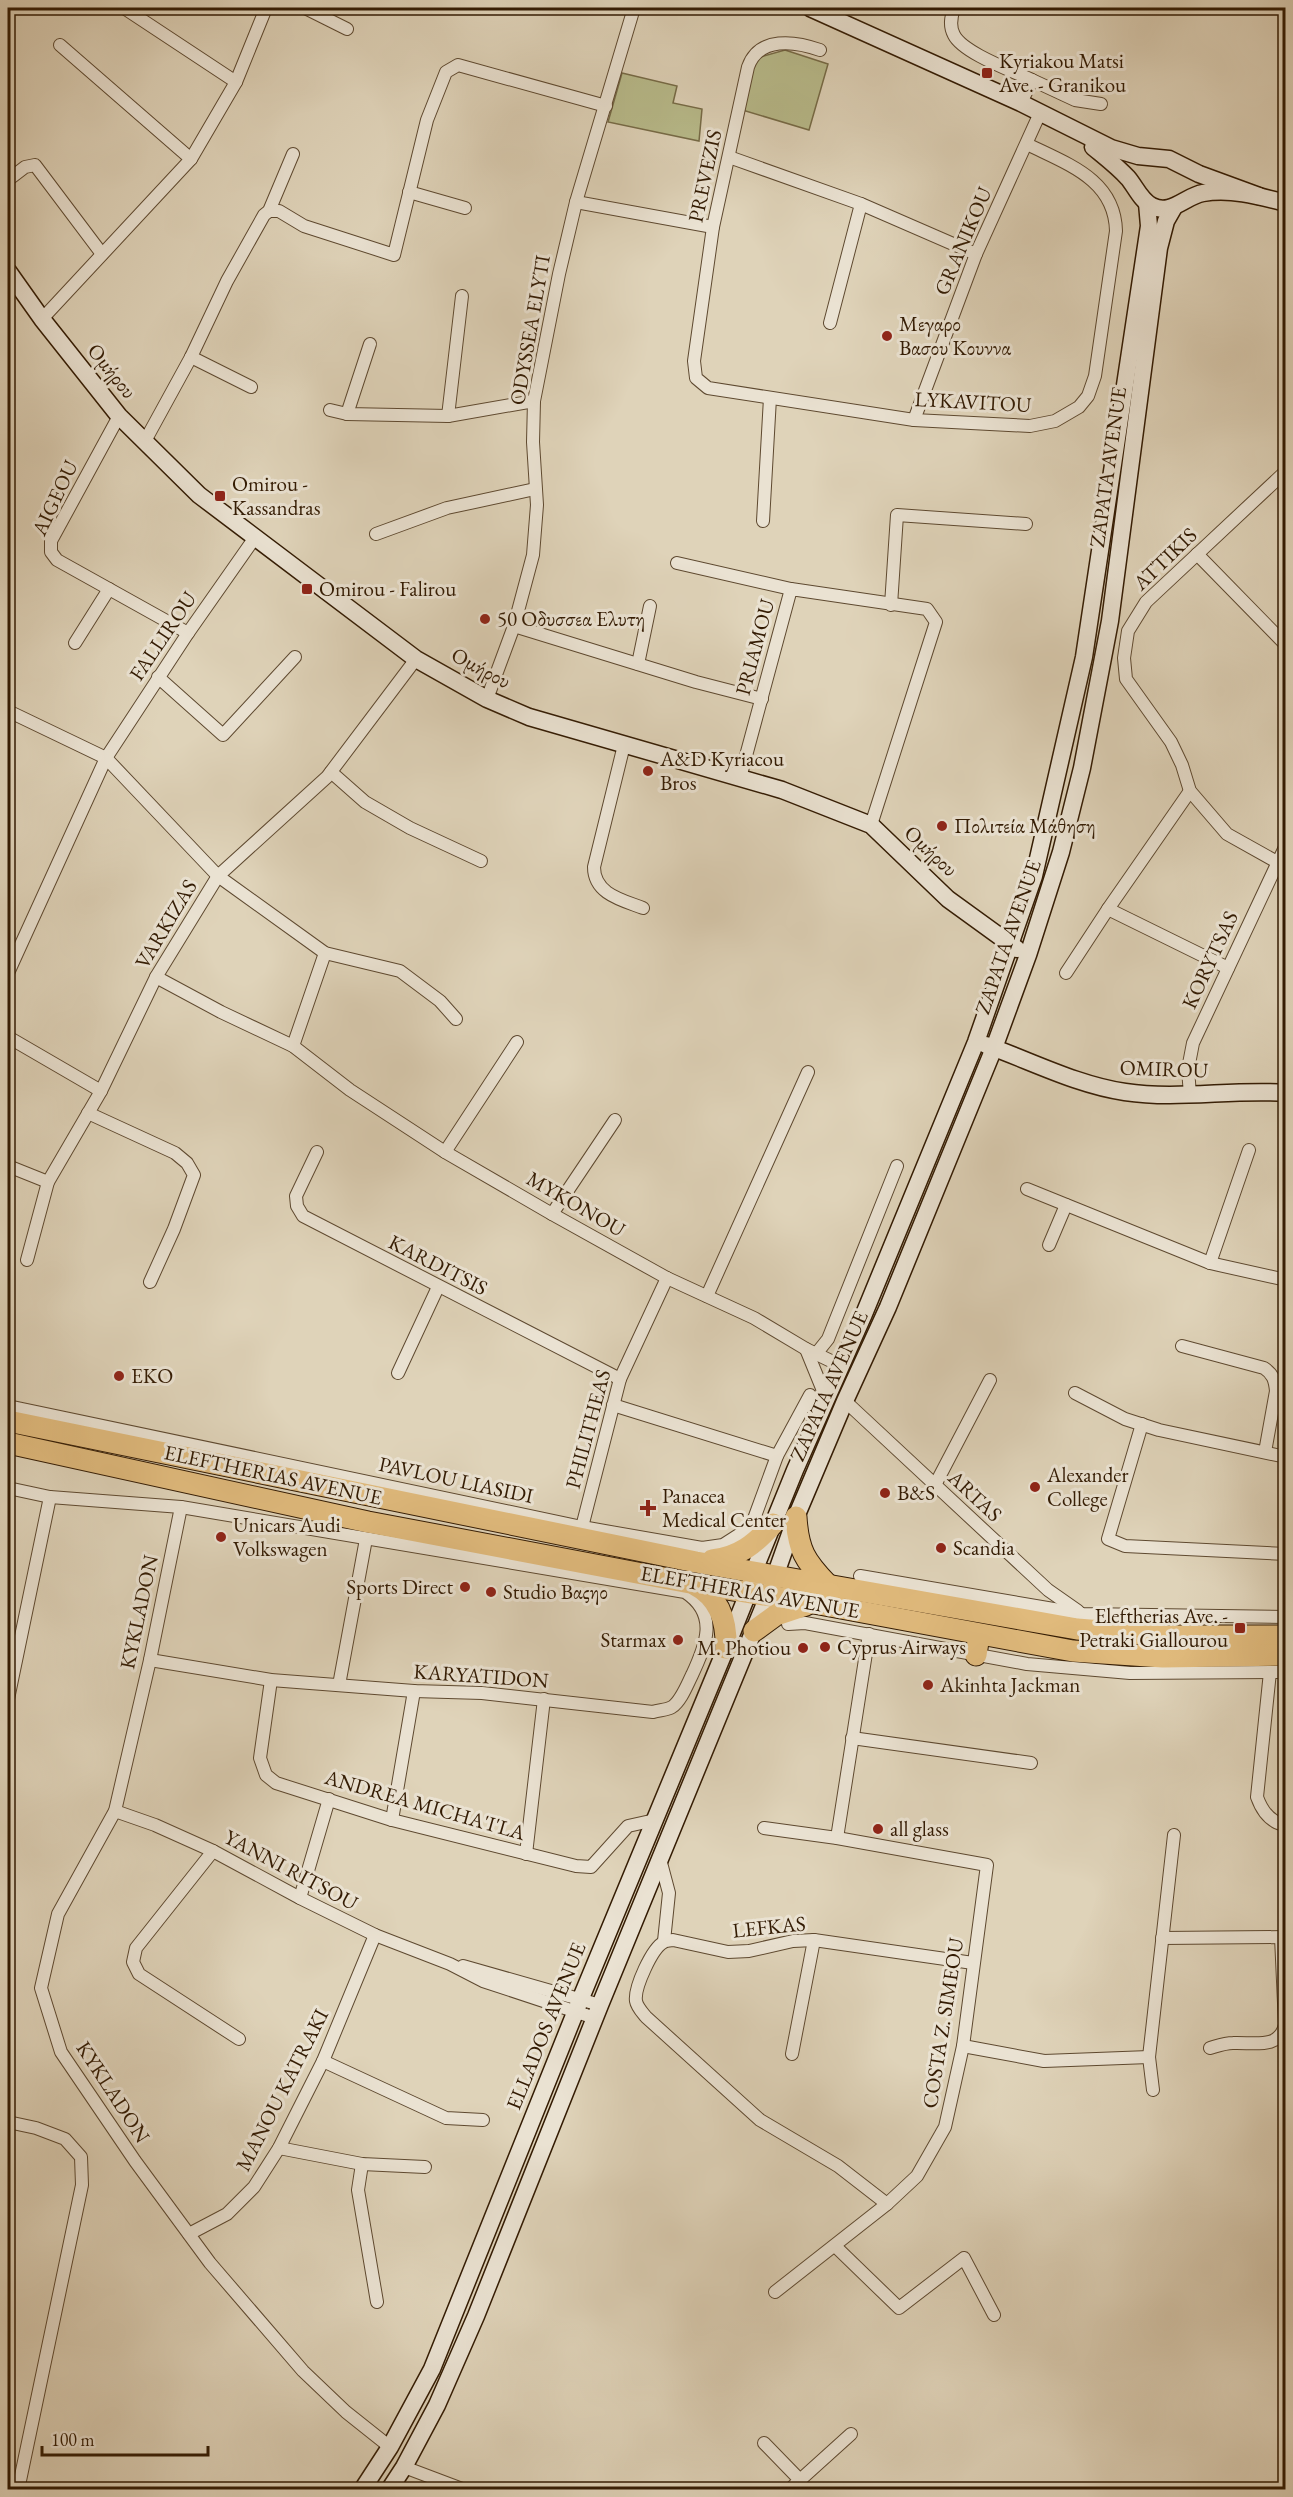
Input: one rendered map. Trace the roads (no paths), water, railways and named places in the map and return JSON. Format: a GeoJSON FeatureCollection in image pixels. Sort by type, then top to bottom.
{"type":"FeatureCollection","features":[{"type":"Feature","properties":{"kind":"highway","name":"ELEFTHERIAS AVENUE"},"geometry":{"type":"LineString","coordinates":[[8,1421],[53,1430],[132,1439],[696,1562],[764,1573],[978,1645],[1163,1657],[1286,1656]]}},
{"type":"Feature","properties":{"kind":"highway","name":"ELEFTHERIAS AVENUE"},"geometry":{"type":"LineString","coordinates":[[8,1443],[368,1522],[684,1587],[758,1595],[823,1594],[1077,1629],[1165,1636],[1286,1636]]}},
{"type":"Feature","properties":{"kind":"highway"},"geometry":{"type":"LineString","coordinates":[[754,1630],[777,1615],[823,1594],[802,1554],[797,1536],[796,1517]]}},
{"type":"Feature","properties":{"kind":"highway"},"geometry":{"type":"LineString","coordinates":[[696,1562],[735,1556],[758,1541],[773,1524]]}},
{"type":"Feature","properties":{"kind":"highway"},"geometry":{"type":"LineString","coordinates":[[684,1587],[711,1596],[721,1611],[726,1627],[726,1648]]}},
{"type":"Feature","properties":{"kind":"main road"},"geometry":{"type":"LineString","coordinates":[[810,8],[1021,103],[1111,148],[1156,159],[1169,159],[1259,196],[1286,203]]}},
{"type":"Feature","properties":{"kind":"main road"},"geometry":{"type":"LineString","coordinates":[[1048,117],[1117,166],[1143,197],[1160,209],[1213,192],[1259,196]]}},
{"type":"Feature","properties":{"kind":"main road"},"geometry":{"type":"LineString","coordinates":[[1143,197],[1139,178],[1141,172],[1156,159]]}},
{"type":"Feature","properties":{"kind":"main road"},"geometry":{"type":"LineString","coordinates":[[1179,203],[1189,181],[1180,164]]}},
{"type":"Feature","properties":{"kind":"main road","name":"ZAPATA AVENUE"},"geometry":{"type":"LineString","coordinates":[[764,1573],[773,1524],[818,1396],[841,1363],[864,1314],[976,1042],[1034,876],[1084,657],[1149,226],[1143,197]]}},
{"type":"Feature","properties":{"kind":"main road","name":"ZAPATA AVENUE"},"geometry":{"type":"LineString","coordinates":[[764,1573],[796,1517],[888,1307],[994,1048],[1028,955],[1061,852],[1082,768],[1110,621],[1159,248],[1166,221],[1179,203]]}},
{"type":"Feature","properties":{"kind":"main road","name":"Ομήρου"},"geometry":{"type":"LineString","coordinates":[[8,271],[42,319],[119,416],[199,495],[416,659],[487,699],[529,717],[782,790],[871,825],[948,899],[1028,955]]}},
{"type":"Feature","properties":{"kind":"main road","name":"OMIROU"},"geometry":{"type":"LineString","coordinates":[[976,1042],[1104,1088],[1136,1093],[1190,1095],[1286,1093]]}},
{"type":"Feature","properties":{"kind":"main road","name":"ELLADOS AVENUE"},"geometry":{"type":"LineString","coordinates":[[389,2490],[437,2405],[476,2316],[754,1630],[758,1595],[764,1573]]}},
{"type":"Feature","properties":{"kind":"main road","name":"ELLADOS AVENUE"},"geometry":{"type":"LineString","coordinates":[[362,2490],[390,2447],[432,2369],[578,2005],[726,1648],[758,1595]]}},
{"type":"Feature","properties":{"kind":"street"},"geometry":{"type":"LineString","coordinates":[[124,8],[236,82]]}},
{"type":"Feature","properties":{"kind":"street"},"geometry":{"type":"LineString","coordinates":[[42,319],[191,159],[236,82],[266,8]]}},
{"type":"Feature","properties":{"kind":"street"},"geometry":{"type":"LineString","coordinates":[[305,8],[347,29]]}},
{"type":"Feature","properties":{"kind":"street","name":"ODYSSEA ELYTI"},"geometry":{"type":"LineString","coordinates":[[487,699],[514,627],[533,555],[537,504],[534,401],[559,274],[576,202],[634,8]]}},
{"type":"Feature","properties":{"kind":"street"},"geometry":{"type":"LineString","coordinates":[[954,8],[951,27],[958,41],[971,51],[1075,100],[1101,104]]}},
{"type":"Feature","properties":{"kind":"street","name":"PREVEZIS"},"geometry":{"type":"LineString","coordinates":[[696,378],[694,361],[712,227],[746,75],[755,54],[766,46],[782,43],[803,45],[820,50]]}},
{"type":"Feature","properties":{"kind":"street"},"geometry":{"type":"LineString","coordinates":[[60,45],[191,159]]}},
{"type":"Feature","properties":{"kind":"street"},"geometry":{"type":"LineString","coordinates":[[269,211],[279,211],[304,226],[394,255],[427,120],[446,72],[458,65],[606,106]]}},
{"type":"Feature","properties":{"kind":"street"},"geometry":{"type":"LineString","coordinates":[[1021,103],[1032,80]]}},
{"type":"Feature","properties":{"kind":"street","name":"GRANIKOU"},"geometry":{"type":"LineString","coordinates":[[914,420],[976,254],[1027,144],[1048,117]]}},
{"type":"Feature","properties":{"kind":"street","name":"LYKAVITOU"},"geometry":{"type":"LineString","coordinates":[[696,378],[708,388],[716,391],[914,420],[1039,424],[1061,418],[1074,411],[1085,400],[1092,385],[1116,231],[1115,216],[1107,196],[1094,180],[1083,172],[1027,144]]}},
{"type":"Feature","properties":{"kind":"street"},"geometry":{"type":"LineString","coordinates":[[145,441],[191,357],[226,281],[264,215],[269,211],[293,154]]}},
{"type":"Feature","properties":{"kind":"street"},"geometry":{"type":"LineString","coordinates":[[729,157],[861,204],[976,254]]}},
{"type":"Feature","properties":{"kind":"street"},"geometry":{"type":"LineString","coordinates":[[8,180],[25,167],[35,165],[102,254]]}},
{"type":"Feature","properties":{"kind":"street"},"geometry":{"type":"LineString","coordinates":[[409,192],[465,208]]}},
{"type":"Feature","properties":{"kind":"street"},"geometry":{"type":"LineString","coordinates":[[576,202],[712,227]]}},
{"type":"Feature","properties":{"kind":"street"},"geometry":{"type":"LineString","coordinates":[[830,323],[861,204]]}},
{"type":"Feature","properties":{"kind":"street"},"geometry":{"type":"LineString","coordinates":[[448,416],[462,296]]}},
{"type":"Feature","properties":{"kind":"street"},"geometry":{"type":"LineString","coordinates":[[347,414],[370,344]]}},
{"type":"Feature","properties":{"kind":"street"},"geometry":{"type":"LineString","coordinates":[[191,357],[251,387]]}},
{"type":"Feature","properties":{"kind":"street"},"geometry":{"type":"LineString","coordinates":[[763,521],[770,398]]}},
{"type":"Feature","properties":{"kind":"street"},"geometry":{"type":"LineString","coordinates":[[330,410],[347,414],[448,416],[534,401]]}},
{"type":"Feature","properties":{"kind":"street","name":"AIGEOU"},"geometry":{"type":"LineString","coordinates":[[119,416],[51,541],[51,552],[57,560],[188,633]]}},
{"type":"Feature","properties":{"kind":"street","name":"ATTIKIS"},"geometry":{"type":"LineString","coordinates":[[1277,862],[1227,834],[1190,791],[1182,765],[1171,742],[1126,678],[1124,658],[1128,631],[1146,602],[1286,471]]}},
{"type":"Feature","properties":{"kind":"street"},"geometry":{"type":"LineString","coordinates":[[376,534],[447,508],[535,489]]}},
{"type":"Feature","properties":{"kind":"street"},"geometry":{"type":"LineString","coordinates":[[891,605],[897,515],[1026,524]]}},
{"type":"Feature","properties":{"kind":"street","name":"FALLIROU"},"geometry":{"type":"LineString","coordinates":[[8,973],[106,758],[158,677],[256,536]]}},
{"type":"Feature","properties":{"kind":"street"},"geometry":{"type":"LineString","coordinates":[[1197,554],[1286,645]]}},
{"type":"Feature","properties":{"kind":"street"},"geometry":{"type":"LineString","coordinates":[[677,563],[791,589]]}},
{"type":"Feature","properties":{"kind":"street"},"geometry":{"type":"LineString","coordinates":[[75,643],[109,589]]}},
{"type":"Feature","properties":{"kind":"street","name":"PRIAMOU"},"geometry":{"type":"LineString","coordinates":[[740,778],[791,589],[927,609],[936,622],[871,825]]}},
{"type":"Feature","properties":{"kind":"street"},"geometry":{"type":"LineString","coordinates":[[638,664],[650,606]]}},
{"type":"Feature","properties":{"kind":"street"},"geometry":{"type":"LineString","coordinates":[[514,627],[762,699]]}},
{"type":"Feature","properties":{"kind":"street"},"geometry":{"type":"LineString","coordinates":[[158,677],[223,735],[295,657]]}},
{"type":"Feature","properties":{"kind":"street","name":"VARKIZAS"},"geometry":{"type":"LineString","coordinates":[[27,1260],[48,1182],[101,1091],[156,977],[218,876],[331,772],[416,659]]}},
{"type":"Feature","properties":{"kind":"street"},"geometry":{"type":"LineString","coordinates":[[8,711],[106,758],[218,876],[325,953],[400,971],[440,1001],[456,1019]]}},
{"type":"Feature","properties":{"kind":"street"},"geometry":{"type":"LineString","coordinates":[[624,745],[594,867],[594,876],[604,890],[612,896],[643,908]]}},
{"type":"Feature","properties":{"kind":"street"},"geometry":{"type":"LineString","coordinates":[[331,772],[365,802],[410,828],[481,861]]}},
{"type":"Feature","properties":{"kind":"street"},"geometry":{"type":"LineString","coordinates":[[1066,973],[1190,791]]}},
{"type":"Feature","properties":{"kind":"street","name":"KORYTSAS"},"geometry":{"type":"LineString","coordinates":[[1190,1095],[1188,1069],[1193,1043],[1286,845]]}},
{"type":"Feature","properties":{"kind":"street"},"geometry":{"type":"LineString","coordinates":[[1108,909],[1228,968]]}},
{"type":"Feature","properties":{"kind":"street"},"geometry":{"type":"LineString","coordinates":[[293,1046],[325,953]]}},
{"type":"Feature","properties":{"kind":"street","name":"MYKONOU"},"geometry":{"type":"LineString","coordinates":[[156,977],[221,1012],[293,1046],[342,1084],[445,1152],[552,1214],[667,1278],[754,1318],[811,1352],[841,1363]]}},
{"type":"Feature","properties":{"kind":"street"},"geometry":{"type":"LineString","coordinates":[[8,1037],[101,1091]]}},
{"type":"Feature","properties":{"kind":"street"},"geometry":{"type":"LineString","coordinates":[[445,1152],[517,1042]]}},
{"type":"Feature","properties":{"kind":"street"},"geometry":{"type":"LineString","coordinates":[[707,1296],[808,1072]]}},
{"type":"Feature","properties":{"kind":"street"},"geometry":{"type":"LineString","coordinates":[[88,1113],[175,1153],[187,1164],[194,1175],[174,1229],[150,1282]]}},
{"type":"Feature","properties":{"kind":"street"},"geometry":{"type":"LineString","coordinates":[[552,1214],[615,1120]]}},
{"type":"Feature","properties":{"kind":"street"},"geometry":{"type":"LineString","coordinates":[[1210,1263],[1249,1150]]}},
{"type":"Feature","properties":{"kind":"street","name":"KARDITSIS"},"geometry":{"type":"LineString","coordinates":[[317,1152],[296,1196],[297,1206],[303,1216],[620,1379]]}},
{"type":"Feature","properties":{"kind":"street"},"geometry":{"type":"LineString","coordinates":[[8,1166],[48,1182]]}},
{"type":"Feature","properties":{"kind":"street"},"geometry":{"type":"LineString","coordinates":[[818,1396],[811,1352],[828,1339],[897,1166]]}},
{"type":"Feature","properties":{"kind":"street"},"geometry":{"type":"LineString","coordinates":[[1027,1189],[1210,1263],[1286,1280]]}},
{"type":"Feature","properties":{"kind":"street"},"geometry":{"type":"LineString","coordinates":[[1049,1245],[1066,1205]]}},
{"type":"Feature","properties":{"kind":"street","name":"PHILITHEAS"},"geometry":{"type":"LineString","coordinates":[[582,1527],[620,1379],[667,1278]]}},
{"type":"Feature","properties":{"kind":"street"},"geometry":{"type":"LineString","coordinates":[[398,1373],[438,1287]]}},
{"type":"Feature","properties":{"kind":"street"},"geometry":{"type":"LineString","coordinates":[[1182,1346],[1264,1368],[1271,1373],[1275,1381],[1275,1391],[1264,1452]]}},
{"type":"Feature","properties":{"kind":"street"},"geometry":{"type":"LineString","coordinates":[[935,1485],[990,1380]]}},
{"type":"Feature","properties":{"kind":"street"},"geometry":{"type":"LineString","coordinates":[[1075,1393],[1125,1419],[1159,1430],[1286,1456]]}},
{"type":"Feature","properties":{"kind":"street","name":"PAVLOU LIASIDI"},"geometry":{"type":"LineString","coordinates":[[8,1406],[73,1420],[132,1439],[582,1527],[702,1548],[723,1545],[745,1532],[754,1522],[777,1456],[818,1396]]}},
{"type":"Feature","properties":{"kind":"street","name":"ARTAS"},"geometry":{"type":"LineString","coordinates":[[845,1401],[1048,1590],[1083,1614]]}},
{"type":"Feature","properties":{"kind":"street"},"geometry":{"type":"LineString","coordinates":[[612,1405],[777,1456]]}},
{"type":"Feature","properties":{"kind":"street"},"geometry":{"type":"LineString","coordinates":[[53,1430],[73,1420]]}},
{"type":"Feature","properties":{"kind":"street"},"geometry":{"type":"LineString","coordinates":[[1142,1424],[1108,1539],[1125,1546],[1286,1554]]}},
{"type":"Feature","properties":{"kind":"street"},"geometry":{"type":"LineString","coordinates":[[8,1488],[50,1497],[181,1506],[366,1539],[684,1587]]}},
{"type":"Feature","properties":{"kind":"street"},"geometry":{"type":"LineString","coordinates":[[8,1699],[50,1497]]}},
{"type":"Feature","properties":{"kind":"street","name":"KYKLADON"},"geometry":{"type":"LineString","coordinates":[[181,1506],[150,1660],[115,1811],[58,1914],[41,1988],[61,2052],[135,2161],[210,2263],[303,2371],[346,2412],[390,2447]]}},
{"type":"Feature","properties":{"kind":"street"},"geometry":{"type":"LineString","coordinates":[[339,1684],[366,1539]]}},
{"type":"Feature","properties":{"kind":"street"},"geometry":{"type":"LineString","coordinates":[[860,1576],[1083,1614],[1286,1617]]}},
{"type":"Feature","properties":{"kind":"street","name":"KARYATIDON"},"geometry":{"type":"LineString","coordinates":[[150,1660],[270,1680],[414,1691],[482,1693],[653,1712],[672,1707],[685,1689],[703,1652],[707,1635],[705,1613],[684,1587]]}},
{"type":"Feature","properties":{"kind":"street"},"geometry":{"type":"LineString","coordinates":[[788,1624],[805,1623],[868,1634],[978,1645],[1027,1664],[1130,1673],[1286,1672]]}},
{"type":"Feature","properties":{"kind":"street"},"geometry":{"type":"LineString","coordinates":[[764,1828],[837,1838],[868,1634]]}},
{"type":"Feature","properties":{"kind":"street"},"geometry":{"type":"LineString","coordinates":[[1270,1672],[1257,1797],[1261,1809],[1268,1817],[1279,1824],[1286,1825]]}},
{"type":"Feature","properties":{"kind":"street","name":"ANDREA MICHA'I'LA"},"geometry":{"type":"LineString","coordinates":[[270,1680],[260,1758],[263,1771],[276,1783],[392,1820],[576,1866],[591,1867],[628,1826],[655,1820]]}},
{"type":"Feature","properties":{"kind":"street"},"geometry":{"type":"LineString","coordinates":[[392,1820],[414,1691]]}},
{"type":"Feature","properties":{"kind":"street"},"geometry":{"type":"LineString","coordinates":[[526,1854],[544,1699]]}},
{"type":"Feature","properties":{"kind":"street"},"geometry":{"type":"LineString","coordinates":[[852,1738],[1031,1763]]}},
{"type":"Feature","properties":{"kind":"street"},"geometry":{"type":"LineString","coordinates":[[300,1898],[328,1799]]}},
{"type":"Feature","properties":{"kind":"street","name":"YANNI RITSOU"},"geometry":{"type":"LineString","coordinates":[[115,1811],[155,1825],[213,1851],[375,1935],[450,1964],[483,1981],[598,2011]]}},
{"type":"Feature","properties":{"kind":"street"},"geometry":{"type":"LineString","coordinates":[[1154,2090],[1149,2057],[1174,1835]]}},
{"type":"Feature","properties":{"kind":"street","name":"COSTA Z. SIMEOU"},"geometry":{"type":"LineString","coordinates":[[775,2292],[887,2204],[917,2176],[945,2127],[963,2046],[987,1865],[837,1838]]}},
{"type":"Feature","properties":{"kind":"street"},"geometry":{"type":"LineString","coordinates":[[213,1851],[136,1948],[133,1962],[139,1974],[238,2039]]}},
{"type":"Feature","properties":{"kind":"street"},"geometry":{"type":"LineString","coordinates":[[660,1859],[669,1893],[664,1941],[648,1961],[636,1992],[638,2006],[646,2017],[760,2120],[838,2166],[887,2204]]}},
{"type":"Feature","properties":{"kind":"street","name":"MANOU KATRAKI"},"geometry":{"type":"LineString","coordinates":[[189,2234],[227,2214],[254,2187],[279,2148],[323,2061],[375,1935]]}},
{"type":"Feature","properties":{"kind":"street"},"geometry":{"type":"LineString","coordinates":[[1162,1938],[1283,1937],[1285,2025],[1283,2032],[1278,2038],[1265,2044],[1230,2043],[1210,2048]]}},
{"type":"Feature","properties":{"kind":"street","name":"LEFKAS"},"geometry":{"type":"LineString","coordinates":[[664,1941],[673,1940],[728,1952],[749,1951],[793,1941],[814,1940],[973,1963]]}},
{"type":"Feature","properties":{"kind":"street"},"geometry":{"type":"LineString","coordinates":[[792,2054],[814,1940]]}},
{"type":"Feature","properties":{"kind":"street"},"geometry":{"type":"LineString","coordinates":[[963,2046],[1044,2061],[1149,2057]]}},
{"type":"Feature","properties":{"kind":"street"},"geometry":{"type":"LineString","coordinates":[[323,2061],[446,2118],[483,2120]]}},
{"type":"Feature","properties":{"kind":"street"},"geometry":{"type":"LineString","coordinates":[[8,2122],[36,2128],[65,2139],[81,2157],[82,2185],[18,2490]]}},
{"type":"Feature","properties":{"kind":"street"},"geometry":{"type":"LineString","coordinates":[[279,2148],[362,2164],[425,2167]]}},
{"type":"Feature","properties":{"kind":"street"},"geometry":{"type":"LineString","coordinates":[[362,2164],[358,2190],[377,2302]]}},
{"type":"Feature","properties":{"kind":"street"},"geometry":{"type":"LineString","coordinates":[[835,2246],[899,2308],[964,2258],[994,2315]]}},
{"type":"Feature","properties":{"kind":"street"},"geometry":{"type":"LineString","coordinates":[[789,2490],[852,2433]]}},
{"type":"Feature","properties":{"kind":"street"},"geometry":{"type":"LineString","coordinates":[[764,2443],[800,2480]]}},
{"type":"Feature","properties":{"kind":"street"},"geometry":{"type":"LineString","coordinates":[[404,2467],[465,2490]]}},
{"type":"Feature","properties":{"kind":"place","name":"Kyriakou Matsi Ave. - Granikou"},"geometry":{"type":"Point","coordinates":[987,73]}},
{"type":"Feature","properties":{"kind":"place","name":"Μεγαρο Βασου Κουννα"},"geometry":{"type":"Point","coordinates":[887,336]}},
{"type":"Feature","properties":{"kind":"place","name":"Omirou - Kassandras"},"geometry":{"type":"Point","coordinates":[220,496]}},
{"type":"Feature","properties":{"kind":"place","name":"Omirou - Falirou"},"geometry":{"type":"Point","coordinates":[307,589]}},
{"type":"Feature","properties":{"kind":"place","name":"50 Οδυσσεα Ελυτη"},"geometry":{"type":"Point","coordinates":[485,619]}},
{"type":"Feature","properties":{"kind":"place","name":"A&D Kyriacou Bros"},"geometry":{"type":"Point","coordinates":[648,771]}},
{"type":"Feature","properties":{"kind":"place","name":"Πολιτεία Μάθηση"},"geometry":{"type":"Point","coordinates":[942,826]}},
{"type":"Feature","properties":{"kind":"place","name":"EKO"},"geometry":{"type":"Point","coordinates":[119,1376]}},
{"type":"Feature","properties":{"kind":"place","name":"Alexander College"},"geometry":{"type":"Point","coordinates":[1035,1487]}},
{"type":"Feature","properties":{"kind":"place","name":"B&S"},"geometry":{"type":"Point","coordinates":[885,1493]}},
{"type":"Feature","properties":{"kind":"place","name":"Panacea Medical Center"},"geometry":{"type":"Point","coordinates":[648,1508]}},
{"type":"Feature","properties":{"kind":"place","name":"Unicars Audi Volkswagen"},"geometry":{"type":"Point","coordinates":[221,1537]}},
{"type":"Feature","properties":{"kind":"place","name":"Scandia"},"geometry":{"type":"Point","coordinates":[941,1548]}},
{"type":"Feature","properties":{"kind":"place","name":"Sports Direct"},"geometry":{"type":"Point","coordinates":[465,1587]}},
{"type":"Feature","properties":{"kind":"place","name":"Studio Βαςηο"},"geometry":{"type":"Point","coordinates":[491,1592]}},
{"type":"Feature","properties":{"kind":"place","name":"Eleftherias Ave. - Petraki Giallourou"},"geometry":{"type":"Point","coordinates":[1240,1628]}},
{"type":"Feature","properties":{"kind":"place","name":"Starmax"},"geometry":{"type":"Point","coordinates":[678,1640]}},
{"type":"Feature","properties":{"kind":"place","name":"Cyprus Airways"},"geometry":{"type":"Point","coordinates":[825,1647]}},
{"type":"Feature","properties":{"kind":"place","name":"M. Photiou"},"geometry":{"type":"Point","coordinates":[803,1648]}},
{"type":"Feature","properties":{"kind":"place","name":"Αkinhta Jackman"},"geometry":{"type":"Point","coordinates":[928,1685]}},
{"type":"Feature","properties":{"kind":"place","name":"all glass"},"geometry":{"type":"Point","coordinates":[878,1829]}}]}
